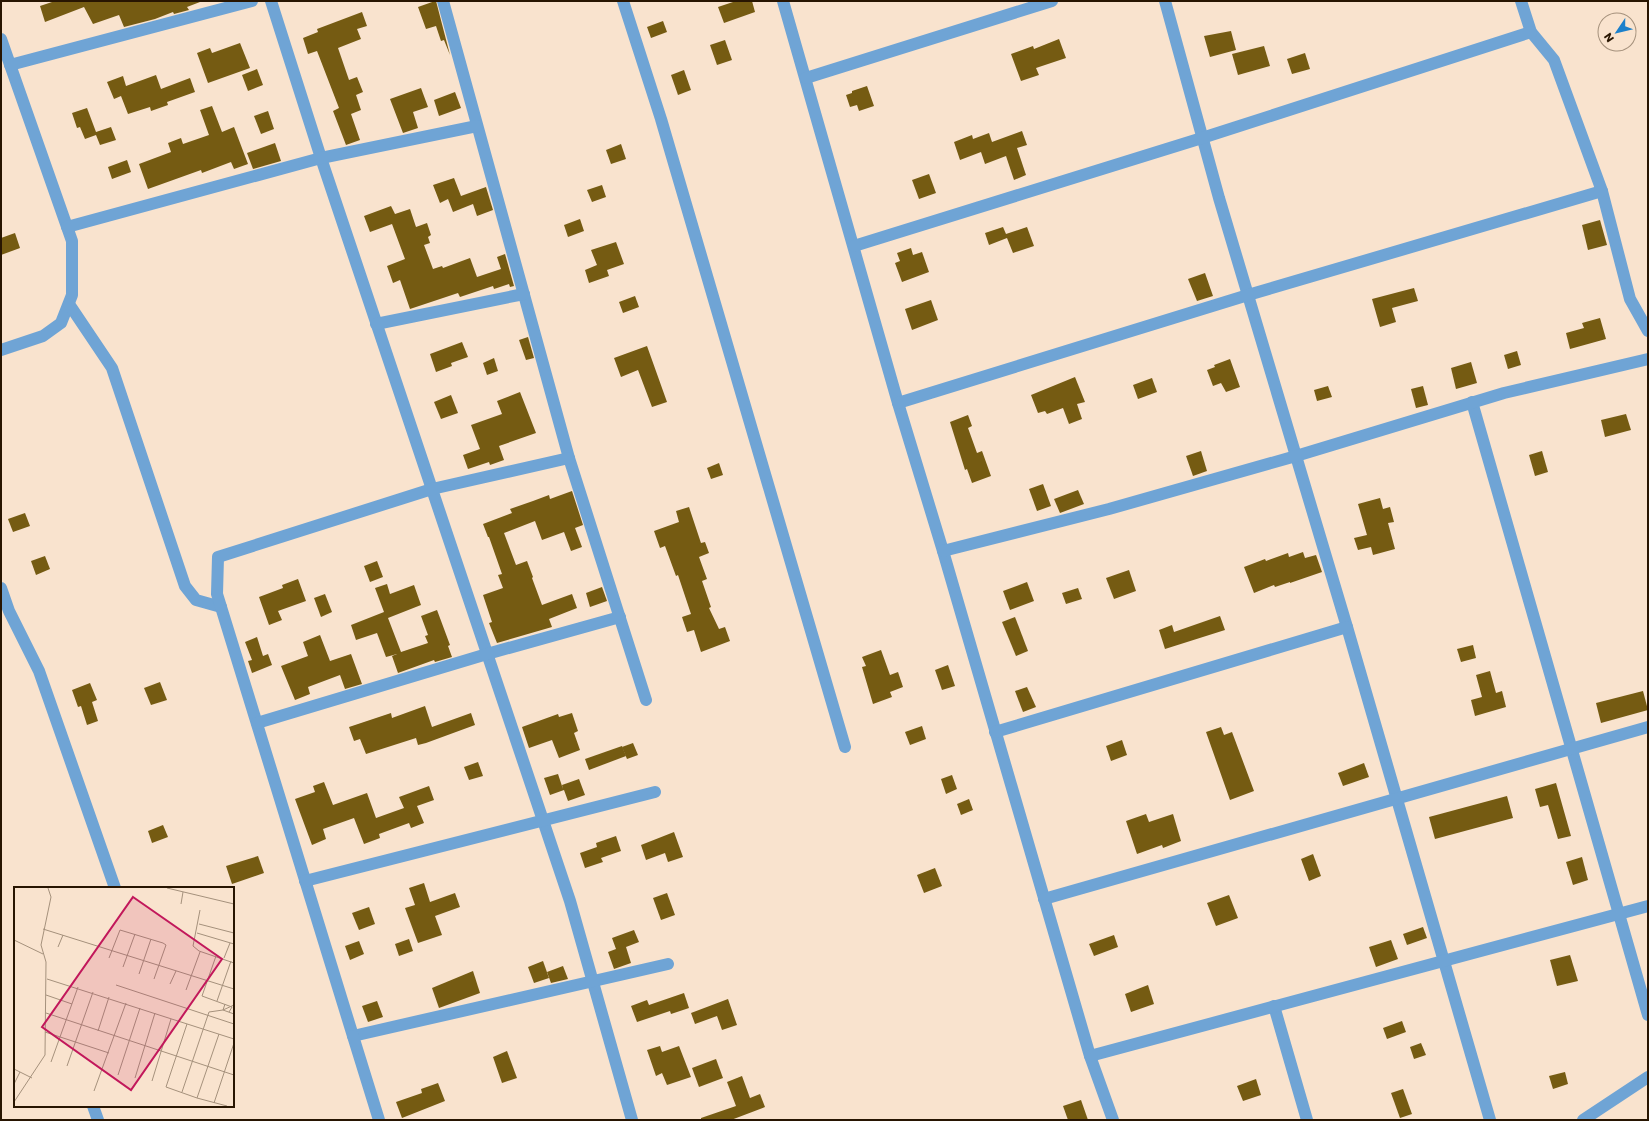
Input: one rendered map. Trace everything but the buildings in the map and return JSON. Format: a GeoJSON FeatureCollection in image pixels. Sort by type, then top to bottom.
{"type":"FeatureCollection","features":[{"type":"Feature","properties":{"kind":"street"},"geometry":{"type":"LineString","coordinates":[[10,65],[252,1]]}},
{"type":"Feature","properties":{"kind":"street"},"geometry":{"type":"LineString","coordinates":[[271,1],[376,324],[570,902],[632,1120]]}},
{"type":"Feature","properties":{"kind":"street"},"geometry":{"type":"LineString","coordinates":[[443,1],[569,458],[646,700]]}},
{"type":"Feature","properties":{"kind":"street"},"geometry":{"type":"LineString","coordinates":[[623,1],[661,119],[845,746]]}},
{"type":"Feature","properties":{"kind":"street"},"geometry":{"type":"LineString","coordinates":[[783,1],[898,403],[943,551],[1090,1056],[1113,1120]]}},
{"type":"Feature","properties":{"kind":"street"},"geometry":{"type":"LineString","coordinates":[[806,78],[1052,1]]}},
{"type":"Feature","properties":{"kind":"street"},"geometry":{"type":"LineString","coordinates":[[1165,1],[1202,138],[1347,627],[1490,1120]]}},
{"type":"Feature","properties":{"kind":"street"},"geometry":{"type":"LineString","coordinates":[[1521,1],[1531,32],[1554,60],[1602,191],[1630,298],[1648,331]]}},
{"type":"Feature","properties":{"kind":"street"},"geometry":{"type":"LineString","coordinates":[[854,246],[1202,138],[1531,32]]}},
{"type":"Feature","properties":{"kind":"street"},"geometry":{"type":"LineString","coordinates":[[1,39],[72,241],[72,295],[61,323],[43,336],[1,350]]}},
{"type":"Feature","properties":{"kind":"street"},"geometry":{"type":"LineString","coordinates":[[67,227],[321,158],[477,126]]}},
{"type":"Feature","properties":{"kind":"street"},"geometry":{"type":"LineString","coordinates":[[898,403],[1248,295],[1602,191]]}},
{"type":"Feature","properties":{"kind":"street"},"geometry":{"type":"LineString","coordinates":[[376,324],[524,294]]}},
{"type":"Feature","properties":{"kind":"street"},"geometry":{"type":"LineString","coordinates":[[68,304],[112,368],[185,586],[196,600],[221,607]]}},
{"type":"Feature","properties":{"kind":"street"},"geometry":{"type":"LineString","coordinates":[[943,551],[1109,509],[1296,456],[1504,393],[1648,359]]}},
{"type":"Feature","properties":{"kind":"street"},"geometry":{"type":"LineString","coordinates":[[1472,402],[1648,1015]]}},
{"type":"Feature","properties":{"kind":"street"},"geometry":{"type":"LineString","coordinates":[[379,1120],[217,594],[218,557],[432,489],[569,458]]}},
{"type":"Feature","properties":{"kind":"street"},"geometry":{"type":"LineString","coordinates":[[1,588],[9,611],[39,671],[115,887]]}},
{"type":"Feature","properties":{"kind":"street"},"geometry":{"type":"LineString","coordinates":[[256,723],[487,654],[620,617]]}},
{"type":"Feature","properties":{"kind":"street"},"geometry":{"type":"LineString","coordinates":[[995,732],[1347,627]]}},
{"type":"Feature","properties":{"kind":"street"},"geometry":{"type":"LineString","coordinates":[[1044,899],[1648,727]]}},
{"type":"Feature","properties":{"kind":"street"},"geometry":{"type":"LineString","coordinates":[[305,880],[655,792]]}},
{"type":"Feature","properties":{"kind":"street"},"geometry":{"type":"LineString","coordinates":[[1090,1056],[1648,906]]}},
{"type":"Feature","properties":{"kind":"street"},"geometry":{"type":"LineString","coordinates":[[353,1036],[668,964]]}},
{"type":"Feature","properties":{"kind":"street"},"geometry":{"type":"LineString","coordinates":[[1274,1006],[1307,1120]]}},
{"type":"Feature","properties":{"kind":"street"},"geometry":{"type":"LineString","coordinates":[[1583,1120],[1648,1077]]}},
{"type":"Feature","properties":{"kind":"street"},"geometry":{"type":"LineString","coordinates":[[93,1107],[98,1120]]}}]}
